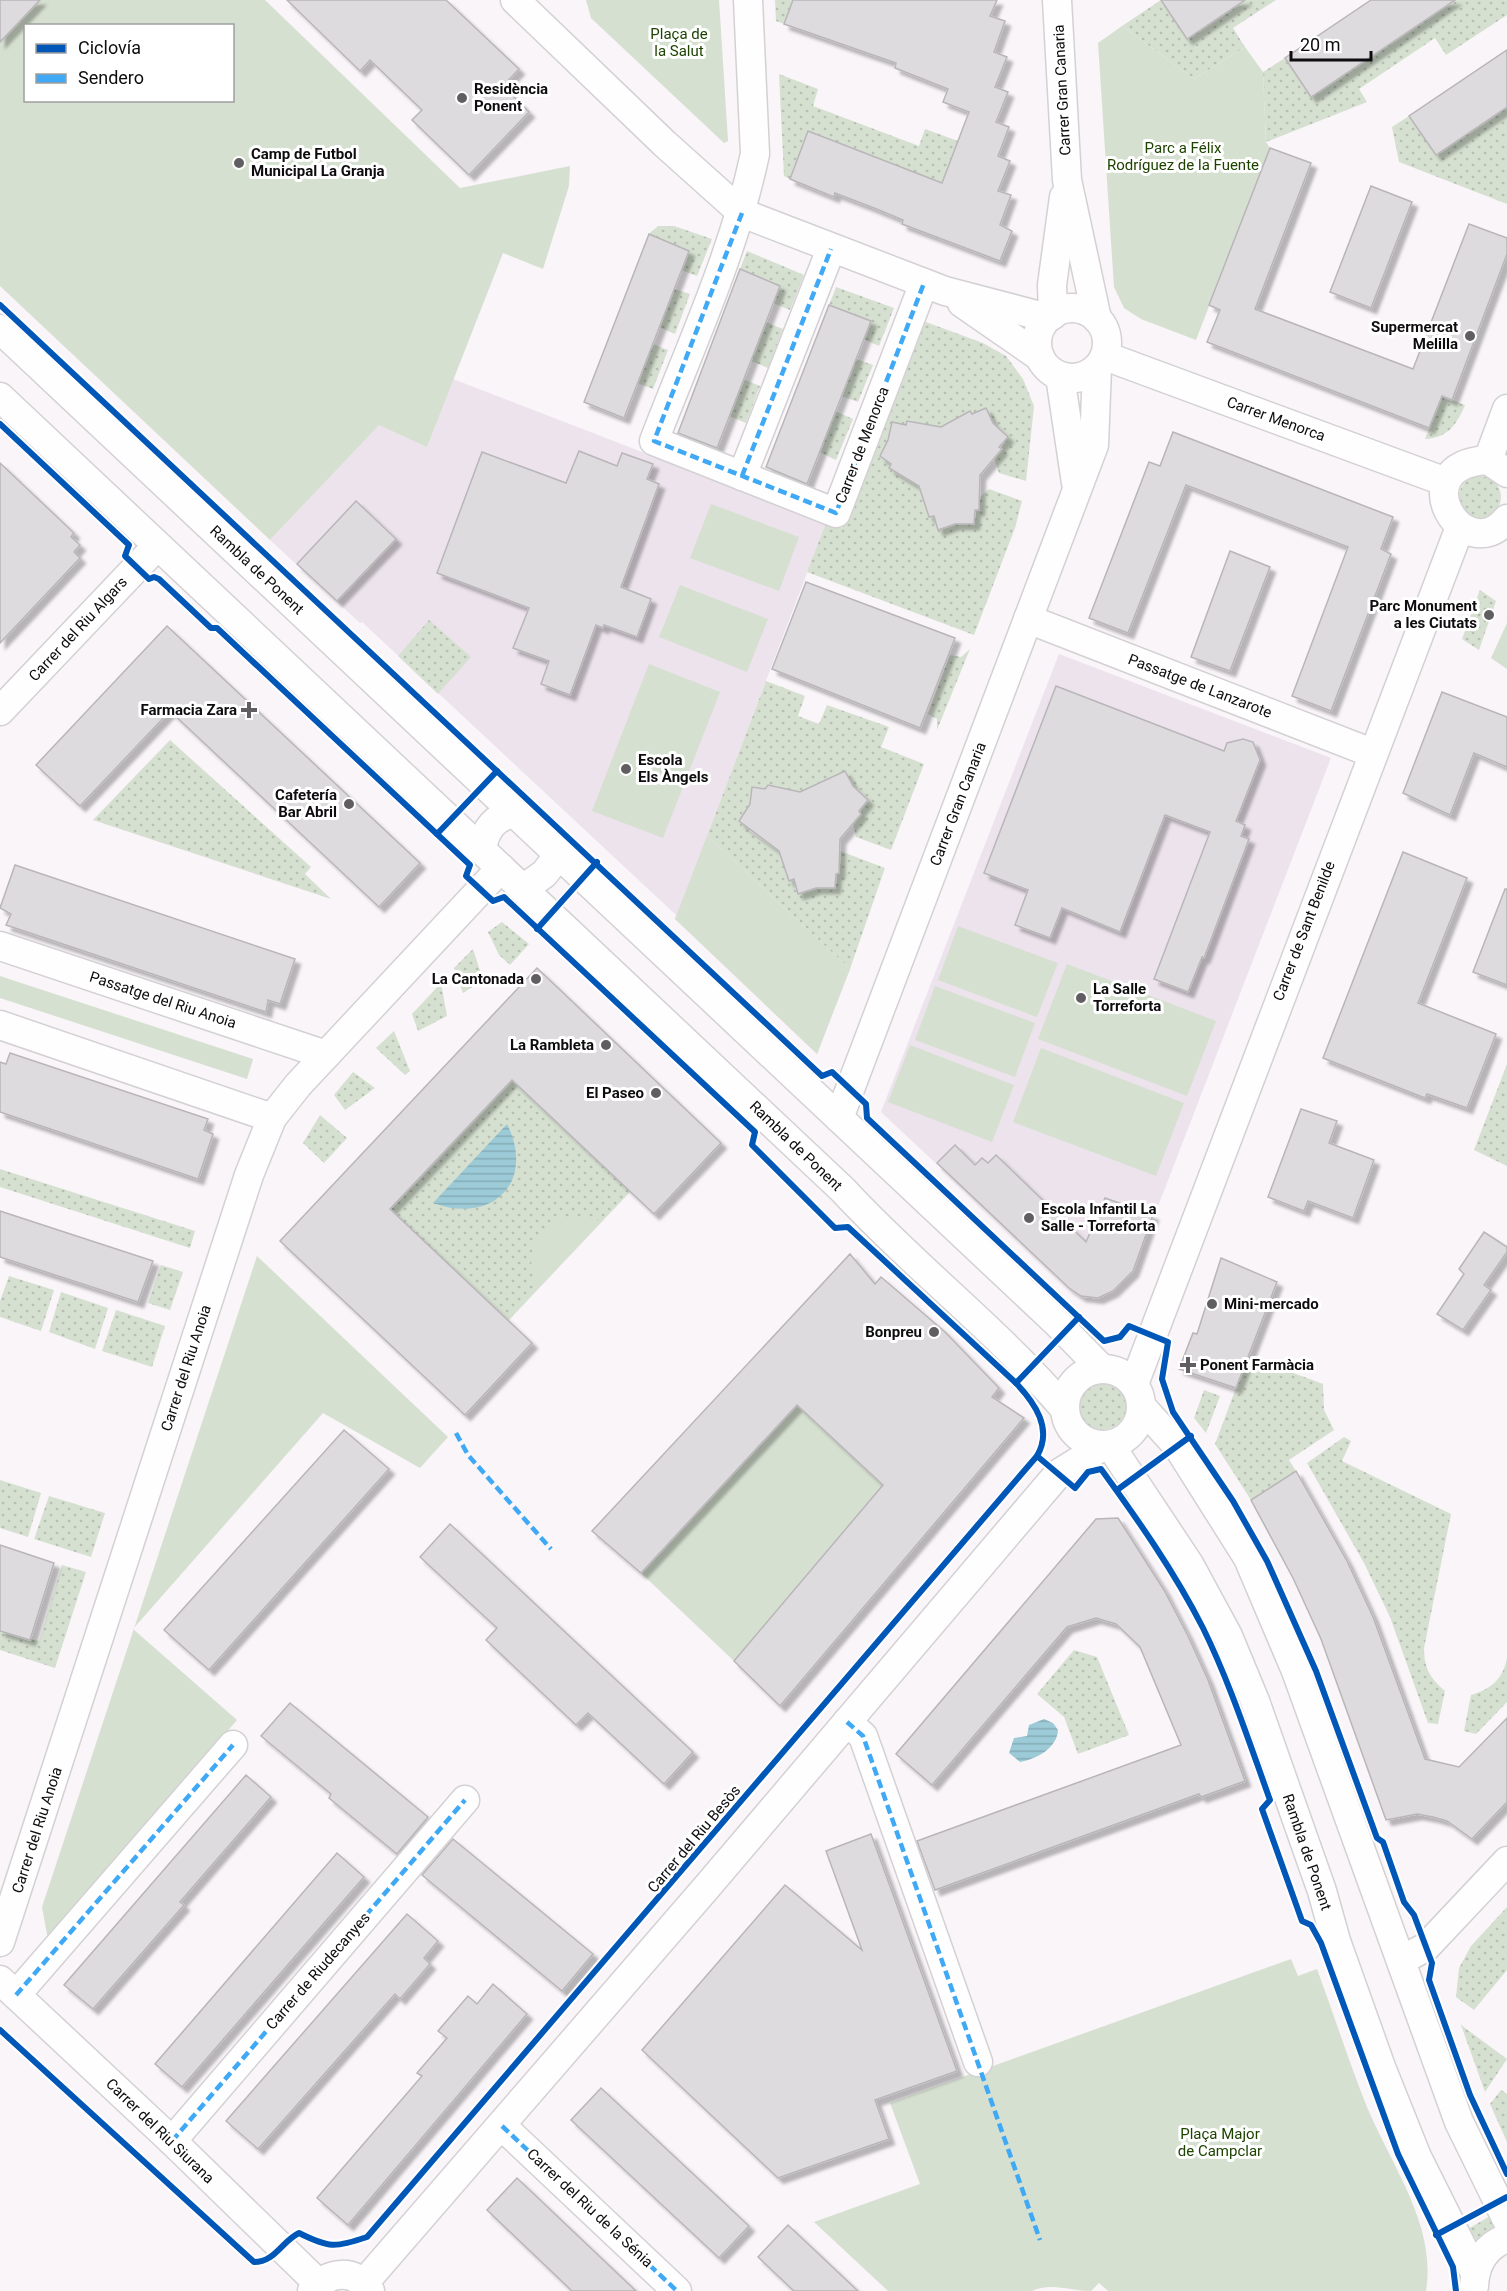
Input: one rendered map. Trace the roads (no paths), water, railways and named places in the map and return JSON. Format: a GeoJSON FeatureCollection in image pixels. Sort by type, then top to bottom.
{"type":"FeatureCollection","features":[{"type":"Feature","properties":{"kind":"street"},"geometry":{"type":"LineString","coordinates":[[515,0],[665,144],[742,213],[935,287],[1051,316]]}},
{"type":"Feature","properties":{"kind":"street"},"geometry":{"type":"LineString","coordinates":[[742,213],[755,154],[747,0]]}},
{"type":"Feature","properties":{"kind":"street","name":"Carrer Gran Canaria"},"geometry":{"type":"LineString","coordinates":[[1057,0],[1067,180],[1097,319]]}},
{"type":"Feature","properties":{"kind":"street","name":"Carrer Gran Canaria"},"geometry":{"type":"LineString","coordinates":[[1051,316],[1052,285],[1067,180]]}},
{"type":"Feature","properties":{"kind":"street","name":"Carrer de Menorca"},"geometry":{"type":"LineString","coordinates":[[742,213],[654,441],[836,513],[935,287]]}},
{"type":"Feature","properties":{"kind":"street"},"geometry":{"type":"LineString","coordinates":[[742,476],[831,249]]}},
{"type":"Feature","properties":{"kind":"street"},"geometry":{"type":"LineString","coordinates":[[935,287],[1050,366],[1073,378],[1086,375],[1101,362],[1107,342],[1104,330],[1097,319],[1086,311],[1073,308],[1051,316],[1040,330],[1037,343],[1050,366]]}},
{"type":"Feature","properties":{"kind":"street","name":"Rambla de Ponent"},"geometry":{"type":"LineString","coordinates":[[0,329],[1124,1383],[1178,1447],[1248,1558],[1296,1671],[1459,2121],[1507,2220]]}},
{"type":"Feature","properties":{"kind":"street","name":"Carrer Gran Canaria"},"geometry":{"type":"LineString","coordinates":[[839,1118],[1094,445],[1101,362]]}},
{"type":"Feature","properties":{"kind":"street","name":"Carrer Menorca"},"geometry":{"type":"LineString","coordinates":[[1101,362],[1446,482]]}},
{"type":"Feature","properties":{"kind":"street","name":"Carrer Gran Canaria"},"geometry":{"type":"LineString","coordinates":[[1050,366],[1077,490]]}},
{"type":"Feature","properties":{"kind":"street","name":"Rambla de Ponent"},"geometry":{"type":"LineString","coordinates":[[0,397],[835,1183],[872,1221],[1029,1369],[1066,1415]]}},
{"type":"Feature","properties":{"kind":"street"},"geometry":{"type":"LineString","coordinates":[[1507,409],[1498,466],[1469,462],[1460,466],[1446,482],[1444,502],[1446,512],[1460,527],[1468,531],[1487,532],[1507,519]]}},
{"type":"Feature","properties":{"kind":"street","name":"Carrer de Sant Benilde"},"geometry":{"type":"LineString","coordinates":[[1124,1383],[1150,1335],[1460,527]]}},
{"type":"Feature","properties":{"kind":"street","name":"Carrer del Riu Algars"},"geometry":{"type":"LineString","coordinates":[[0,711],[157,546]]}},
{"type":"Feature","properties":{"kind":"street","name":"Passatge de Lanzarote"},"geometry":{"type":"LineString","coordinates":[[1028,619],[1372,753]]}},
{"type":"Feature","properties":{"kind":"street"},"geometry":{"type":"LineString","coordinates":[[491,858],[484,837],[491,825],[501,816],[514,813]]}},
{"type":"Feature","properties":{"kind":"street"},"geometry":{"type":"LineString","coordinates":[[524,888],[544,874],[559,855]]}},
{"type":"Feature","properties":{"kind":"street","name":"Carrer del Riu Anoia"},"geometry":{"type":"LineString","coordinates":[[0,1942],[249,1175],[272,1118],[491,858]]}},
{"type":"Feature","properties":{"kind":"street","name":"Passatge del Riu Anoia"},"geometry":{"type":"LineString","coordinates":[[0,946],[326,1055]]}},
{"type":"Feature","properties":{"kind":"street"},"geometry":{"type":"LineString","coordinates":[[0,1025],[272,1118]]}},
{"type":"Feature","properties":{"kind":"street"},"geometry":{"type":"LineString","coordinates":[[315,2287],[329,2276],[340,2274],[352,2276],[367,2287],[1058,1474],[1106,1445],[1131,1435],[1139,1422],[1124,1383],[1088,1372],[1075,1380],[1067,1393],[1058,1474]]}},
{"type":"Feature","properties":{"kind":"street"},"geometry":{"type":"LineString","coordinates":[[1066,1415],[1082,1439],[1106,1445]]}},
{"type":"Feature","properties":{"kind":"street","name":"Rambla de Ponent"},"geometry":{"type":"LineString","coordinates":[[1106,1445],[1189,1564],[1228,1636],[1255,1701],[1381,2067],[1417,2157],[1475,2282]]}},
{"type":"Feature","properties":{"kind":"street"},"geometry":{"type":"LineString","coordinates":[[847,1722],[864,1736],[978,2062]]}},
{"type":"Feature","properties":{"kind":"street"},"geometry":{"type":"LineString","coordinates":[[8,1988],[233,1745]]}},
{"type":"Feature","properties":{"kind":"street","name":"Carrer de Riudecanyes"},"geometry":{"type":"LineString","coordinates":[[172,2141],[465,1800]]}},
{"type":"Feature","properties":{"kind":"street"},"geometry":{"type":"LineString","coordinates":[[1402,1960],[1426,1947],[1507,1861]]}},
{"type":"Feature","properties":{"kind":"street","name":"Carrer del Riu Siurana"},"geometry":{"type":"LineString","coordinates":[[8,1988],[172,2141],[315,2287]]}},
{"type":"Feature","properties":{"kind":"street","name":"Carrer del Riu de la Sénia"},"geometry":{"type":"LineString","coordinates":[[502,2126],[677,2291]]}},
{"type":"Feature","properties":{"kind":"street"},"geometry":{"type":"LineString","coordinates":[[1475,2282],[1482,2255],[1496,2242],[1507,2238]]}},
{"type":"Feature","properties":{"kind":"water"},"geometry":{"type":"Polygon","coordinates":[[[507,1124],[515,1145],[516,1164],[512,1180],[503,1194],[490,1203],[474,1208],[454,1208],[433,1203],[507,1124]]]}},
{"type":"Feature","properties":{"kind":"water"},"geometry":{"type":"Polygon","coordinates":[[[1044,1719],[1053,1723],[1058,1730],[1054,1742],[1045,1752],[1020,1762],[1009,1753],[1014,1738],[1027,1736],[1029,1725],[1044,1719]]]}},
{"type":"Feature","properties":{"kind":"place","name":"Residència Ponent"},"geometry":{"type":"Point","coordinates":[462,98]}},
{"type":"Feature","properties":{"kind":"place","name":"Camp de Futbol Municipal La Granja"},"geometry":{"type":"Point","coordinates":[239,163]}},
{"type":"Feature","properties":{"kind":"place","name":"Supermercat Melilla"},"geometry":{"type":"Point","coordinates":[1470,336]}},
{"type":"Feature","properties":{"kind":"place","name":"Parc Monument a les Ciutats"},"geometry":{"type":"Point","coordinates":[1489,615]}},
{"type":"Feature","properties":{"kind":"place","name":"Farmacia Zara"},"geometry":{"type":"Point","coordinates":[249,710]}},
{"type":"Feature","properties":{"kind":"place","name":"Escola Els Àngels"},"geometry":{"type":"Point","coordinates":[626,769]}},
{"type":"Feature","properties":{"kind":"place","name":"Cafetería Bar Abril"},"geometry":{"type":"Point","coordinates":[349,804]}},
{"type":"Feature","properties":{"kind":"place","name":"La Cantonada"},"geometry":{"type":"Point","coordinates":[536,979]}},
{"type":"Feature","properties":{"kind":"place","name":"La Salle Torreforta"},"geometry":{"type":"Point","coordinates":[1081,998]}},
{"type":"Feature","properties":{"kind":"place","name":"La Rambleta"},"geometry":{"type":"Point","coordinates":[606,1045]}},
{"type":"Feature","properties":{"kind":"place","name":"El Paseo"},"geometry":{"type":"Point","coordinates":[656,1093]}},
{"type":"Feature","properties":{"kind":"place","name":"Escola Infantil La Salle - Torreforta"},"geometry":{"type":"Point","coordinates":[1029,1218]}},
{"type":"Feature","properties":{"kind":"place","name":"Mini-mercado"},"geometry":{"type":"Point","coordinates":[1212,1304]}},
{"type":"Feature","properties":{"kind":"place","name":"Bonpreu"},"geometry":{"type":"Point","coordinates":[934,1332]}},
{"type":"Feature","properties":{"kind":"place","name":"Ponent Farmàcia"},"geometry":{"type":"Point","coordinates":[1188,1365]}},
{"type":"Feature","properties":{"kind":"park label","name":"Plaça de la Salut"},"geometry":{"type":"Point","coordinates":[679,42]}},
{"type":"Feature","properties":{"kind":"park label","name":"Parc a Félix Rodríguez de la Fuente"},"geometry":{"type":"Point","coordinates":[1183,156]}},
{"type":"Feature","properties":{"kind":"park label","name":"Plaça Major de Campclar"},"geometry":{"type":"Point","coordinates":[1220,2142]}}]}
